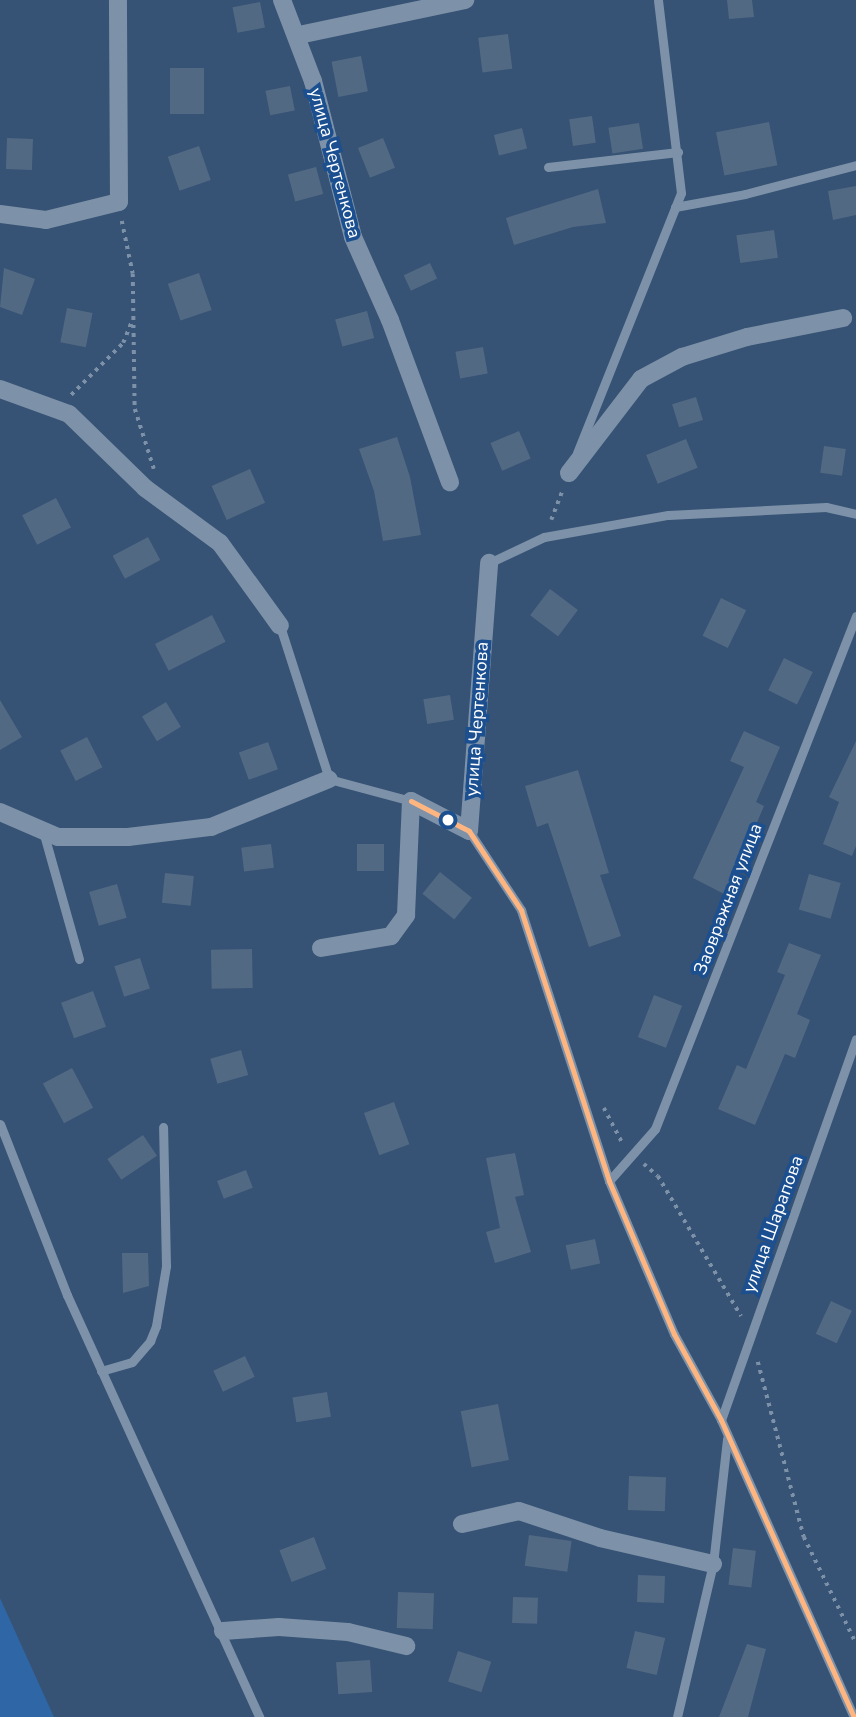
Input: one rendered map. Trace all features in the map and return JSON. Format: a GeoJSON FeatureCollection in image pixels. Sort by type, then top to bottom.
{"type":"FeatureCollection","features":[{"type":"Feature","properties":{"kind":"street"},"geometry":{"type":"LineString","coordinates":[[0,214],[46,220],[119,202],[118,0]]}},
{"type":"Feature","properties":{"kind":"street","name":"улица Чертенкова"},"geometry":{"type":"LineString","coordinates":[[282,0],[299,35],[353,237],[390,320],[450,482]]}},
{"type":"Feature","properties":{"kind":"street"},"geometry":{"type":"LineString","coordinates":[[299,35],[465,0]]}},
{"type":"Feature","properties":{"kind":"street"},"geometry":{"type":"LineString","coordinates":[[569,473],[641,379],[682,357],[747,337],[843,318]]}},
{"type":"Feature","properties":{"kind":"street"},"geometry":{"type":"LineString","coordinates":[[0,389],[69,414],[161,500],[220,543],[280,626]]}},
{"type":"Feature","properties":{"kind":"street","name":"улица Чертенкова"},"geometry":{"type":"LineString","coordinates":[[470,831],[489,563]]}},
{"type":"Feature","properties":{"kind":"street"},"geometry":{"type":"LineString","coordinates":[[0,812],[58,837],[128,837],[211,827],[329,779]]}},
{"type":"Feature","properties":{"kind":"street"},"geometry":{"type":"LineString","coordinates":[[321,948],[391,936],[407,915],[411,801],[470,831]]}},
{"type":"Feature","properties":{"kind":"street"},"geometry":{"type":"LineString","coordinates":[[462,1524],[519,1511],[600,1538],[713,1564]]}},
{"type":"Feature","properties":{"kind":"street"},"geometry":{"type":"LineString","coordinates":[[223,1632],[279,1627],[348,1632],[405,1646]]}},
{"type":"Feature","properties":{"kind":"lane"},"geometry":{"type":"LineString","coordinates":[[569,473],[681,193],[658,0]]}},
{"type":"Feature","properties":{"kind":"lane"},"geometry":{"type":"LineString","coordinates":[[548,167],[678,152]]}},
{"type":"Feature","properties":{"kind":"lane"},"geometry":{"type":"LineString","coordinates":[[675,207],[745,194],[856,164]]}},
{"type":"Feature","properties":{"kind":"lane"},"geometry":{"type":"LineString","coordinates":[[489,563],[544,537],[668,514],[826,507],[856,514]]}},
{"type":"Feature","properties":{"kind":"lane","name":"Заовражная улица"},"geometry":{"type":"LineString","coordinates":[[609,1181],[655,1129],[856,616]]}},
{"type":"Feature","properties":{"kind":"lane"},"geometry":{"type":"LineString","coordinates":[[280,626],[329,779],[411,801]]}},
{"type":"Feature","properties":{"kind":"lane"},"geometry":{"type":"LineString","coordinates":[[43,829],[79,959]]}},
{"type":"Feature","properties":{"kind":"lane"},"geometry":{"type":"LineString","coordinates":[[470,831],[521,910],[609,1181],[674,1334],[721,1420],[854,1717]]}},
{"type":"Feature","properties":{"kind":"lane","name":"улица Шарапова"},"geometry":{"type":"LineString","coordinates":[[721,1420],[856,1039]]}},
{"type":"Feature","properties":{"kind":"lane"},"geometry":{"type":"LineString","coordinates":[[0,1124],[101,1371],[223,1632],[259,1717]]}},
{"type":"Feature","properties":{"kind":"lane"},"geometry":{"type":"LineString","coordinates":[[101,1371],[132,1362],[150,1341],[156,1326],[166,1266],[163,1127]]}},
{"type":"Feature","properties":{"kind":"lane"},"geometry":{"type":"LineString","coordinates":[[677,1717],[713,1564],[728,1437]]}},
{"type":"Feature","properties":{"kind":"path"},"geometry":{"type":"LineString","coordinates":[[119,202],[133,274],[135,409],[161,500]]}},
{"type":"Feature","properties":{"kind":"path"},"geometry":{"type":"LineString","coordinates":[[57,409],[123,343],[133,317]]}},
{"type":"Feature","properties":{"kind":"path"},"geometry":{"type":"LineString","coordinates":[[544,537],[569,473]]}},
{"type":"Feature","properties":{"kind":"path"},"geometry":{"type":"LineString","coordinates":[[603,1106],[633,1154],[658,1176],[751,1335],[804,1537],[856,1643]]}},
{"type":"Feature","properties":{"kind":"shaded area"},"geometry":{"type":"Polygon","coordinates":[[[0,1598],[54,1717],[0,1717],[0,1598]]]}},
{"type":"Feature","properties":{"kind":"building"},"geometry":{"type":"Polygon","coordinates":[[[727,0],[752,0],[754,17],[729,19],[727,0]]]}},
{"type":"Feature","properties":{"kind":"building"},"geometry":{"type":"Polygon","coordinates":[[[260,2],[265,28],[237,33],[233,7],[260,2]]]}},
{"type":"Feature","properties":{"kind":"building"},"geometry":{"type":"Polygon","coordinates":[[[508,34],[512,69],[482,72],[478,38],[508,34]]]}},
{"type":"Feature","properties":{"kind":"building"},"geometry":{"type":"Polygon","coordinates":[[[361,56],[368,91],[338,97],[332,62],[361,56]]]}},
{"type":"Feature","properties":{"kind":"building"},"geometry":{"type":"Polygon","coordinates":[[[170,68],[204,68],[204,114],[170,114],[170,68]]]}},
{"type":"Feature","properties":{"kind":"building"},"geometry":{"type":"Polygon","coordinates":[[[290,86],[295,111],[270,115],[265,91],[290,86]]]}},
{"type":"Feature","properties":{"kind":"building"},"geometry":{"type":"Polygon","coordinates":[[[592,116],[596,143],[573,146],[569,119],[592,116]]]}},
{"type":"Feature","properties":{"kind":"building"},"geometry":{"type":"Polygon","coordinates":[[[769,122],[777,165],[724,175],[716,132],[769,122]]]}},
{"type":"Feature","properties":{"kind":"building"},"geometry":{"type":"Polygon","coordinates":[[[639,123],[643,149],[612,154],[608,128],[639,123]]]}},
{"type":"Feature","properties":{"kind":"building"},"geometry":{"type":"Polygon","coordinates":[[[522,128],[527,148],[499,155],[494,135],[522,128]]]}},
{"type":"Feature","properties":{"kind":"building"},"geometry":{"type":"Polygon","coordinates":[[[7,138],[33,139],[32,170],[6,169],[7,138]]]}},
{"type":"Feature","properties":{"kind":"building"},"geometry":{"type":"Polygon","coordinates":[[[383,138],[395,168],[370,178],[358,148],[383,138]]]}},
{"type":"Feature","properties":{"kind":"building"},"geometry":{"type":"Polygon","coordinates":[[[199,146],[211,180],[180,191],[168,157],[199,146]]]}},
{"type":"Feature","properties":{"kind":"building"},"geometry":{"type":"Polygon","coordinates":[[[316,167],[323,194],[295,202],[288,175],[316,167]]]}},
{"type":"Feature","properties":{"kind":"building"},"geometry":{"type":"Polygon","coordinates":[[[856,186],[856,215],[833,220],[828,191],[856,186]]]}},
{"type":"Feature","properties":{"kind":"building"},"geometry":{"type":"Polygon","coordinates":[[[598,189],[606,223],[573,227],[514,245],[506,218],[598,189]]]}},
{"type":"Feature","properties":{"kind":"building"},"geometry":{"type":"Polygon","coordinates":[[[774,230],[778,258],[740,263],[736,235],[774,230]]]}},
{"type":"Feature","properties":{"kind":"building"},"geometry":{"type":"Polygon","coordinates":[[[430,263],[437,278],[411,291],[404,275],[430,263]]]}},
{"type":"Feature","properties":{"kind":"building"},"geometry":{"type":"Polygon","coordinates":[[[4,268],[35,279],[22,315],[0,307],[4,268]]]}},
{"type":"Feature","properties":{"kind":"building"},"geometry":{"type":"Polygon","coordinates":[[[199,273],[212,310],[180,321],[168,284],[199,273]]]}},
{"type":"Feature","properties":{"kind":"building"},"geometry":{"type":"Polygon","coordinates":[[[67,308],[93,313],[86,347],[60,342],[67,308]]]}},
{"type":"Feature","properties":{"kind":"building"},"geometry":{"type":"Polygon","coordinates":[[[367,311],[374,338],[342,347],[335,320],[367,311]]]}},
{"type":"Feature","properties":{"kind":"building"},"geometry":{"type":"Polygon","coordinates":[[[483,347],[488,374],[460,378],[455,352],[483,347]]]}},
{"type":"Feature","properties":{"kind":"building"},"geometry":{"type":"Polygon","coordinates":[[[696,397],[703,420],[679,427],[672,404],[696,397]]]}},
{"type":"Feature","properties":{"kind":"building"},"geometry":{"type":"Polygon","coordinates":[[[519,431],[531,459],[502,471],[490,443],[519,431]]]}},
{"type":"Feature","properties":{"kind":"building"},"geometry":{"type":"Polygon","coordinates":[[[397,437],[410,477],[421,535],[383,541],[374,491],[359,449],[397,437]]]}},
{"type":"Feature","properties":{"kind":"building"},"geometry":{"type":"Polygon","coordinates":[[[686,439],[698,468],[658,484],[646,455],[686,439]]]}},
{"type":"Feature","properties":{"kind":"building"},"geometry":{"type":"Polygon","coordinates":[[[824,446],[846,449],[842,476],[820,473],[824,446]]]}},
{"type":"Feature","properties":{"kind":"building"},"geometry":{"type":"Polygon","coordinates":[[[250,469],[265,503],[227,520],[212,486],[250,469]]]}},
{"type":"Feature","properties":{"kind":"building"},"geometry":{"type":"Polygon","coordinates":[[[56,498],[71,527],[37,545],[22,515],[56,498]]]}},
{"type":"Feature","properties":{"kind":"building"},"geometry":{"type":"Polygon","coordinates":[[[148,537],[160,560],[125,579],[113,556],[148,537]]]}},
{"type":"Feature","properties":{"kind":"building"},"geometry":{"type":"Polygon","coordinates":[[[550,589],[578,610],[558,636],[530,615],[550,589]]]}},
{"type":"Feature","properties":{"kind":"building"},"geometry":{"type":"Polygon","coordinates":[[[721,598],[746,610],[728,648],[703,636],[721,598]]]}},
{"type":"Feature","properties":{"kind":"building"},"geometry":{"type":"Polygon","coordinates":[[[212,615],[226,642],[169,671],[155,644],[212,615]]]}},
{"type":"Feature","properties":{"kind":"building"},"geometry":{"type":"Polygon","coordinates":[[[784,658],[813,672],[797,704],[768,690],[784,658]]]}},
{"type":"Feature","properties":{"kind":"building"},"geometry":{"type":"Polygon","coordinates":[[[450,695],[454,720],[427,724],[423,699],[450,695]]]}},
{"type":"Feature","properties":{"kind":"building"},"geometry":{"type":"Polygon","coordinates":[[[0,700],[22,737],[0,750],[0,700]]]}},
{"type":"Feature","properties":{"kind":"building"},"geometry":{"type":"Polygon","coordinates":[[[166,702],[181,727],[157,741],[142,716],[166,702]]]}},
{"type":"Feature","properties":{"kind":"building"},"geometry":{"type":"Polygon","coordinates":[[[744,731],[780,747],[756,802],[764,806],[726,895],[693,878],[744,767],[730,761],[744,731]]]}},
{"type":"Feature","properties":{"kind":"building"},"geometry":{"type":"Polygon","coordinates":[[[87,737],[102,767],[76,781],[60,751],[87,737]]]}},
{"type":"Feature","properties":{"kind":"building"},"geometry":{"type":"Polygon","coordinates":[[[856,741],[856,846],[852,856],[823,844],[839,802],[829,797],[856,741]]]}},
{"type":"Feature","properties":{"kind":"building"},"geometry":{"type":"Polygon","coordinates":[[[268,742],[278,769],[249,780],[239,753],[268,742]]]}},
{"type":"Feature","properties":{"kind":"building"},"geometry":{"type":"Polygon","coordinates":[[[578,770],[609,873],[600,875],[621,936],[589,947],[548,823],[537,827],[525,786],[578,770]]]}},
{"type":"Feature","properties":{"kind":"building"},"geometry":{"type":"Polygon","coordinates":[[[271,844],[274,868],[244,871],[241,848],[271,844]]]}},
{"type":"Feature","properties":{"kind":"building"},"geometry":{"type":"Polygon","coordinates":[[[357,844],[384,844],[384,871],[357,871],[357,844]]]}},
{"type":"Feature","properties":{"kind":"building"},"geometry":{"type":"Polygon","coordinates":[[[440,872],[472,898],[454,920],[422,894],[440,872]]]}},
{"type":"Feature","properties":{"kind":"building"},"geometry":{"type":"Polygon","coordinates":[[[165,873],[194,876],[191,906],[162,903],[165,873]]]}},
{"type":"Feature","properties":{"kind":"building"},"geometry":{"type":"Polygon","coordinates":[[[809,874],[841,883],[831,919],[799,910],[809,874]]]}},
{"type":"Feature","properties":{"kind":"building"},"geometry":{"type":"Polygon","coordinates":[[[117,884],[127,918],[99,926],[89,892],[117,884]]]}},
{"type":"Feature","properties":{"kind":"building"},"geometry":{"type":"Polygon","coordinates":[[[789,943],[821,955],[797,1014],[810,1020],[795,1058],[785,1054],[755,1125],[718,1109],[737,1065],[746,1069],[785,975],[777,972],[789,943]]]}},
{"type":"Feature","properties":{"kind":"building"},"geometry":{"type":"Polygon","coordinates":[[[252,949],[253,988],[212,989],[211,950],[252,949]]]}},
{"type":"Feature","properties":{"kind":"building"},"geometry":{"type":"Polygon","coordinates":[[[140,958],[150,988],[124,997],[114,966],[140,958]]]}},
{"type":"Feature","properties":{"kind":"building"},"geometry":{"type":"Polygon","coordinates":[[[93,991],[106,1027],[74,1038],[61,1003],[93,991]]]}},
{"type":"Feature","properties":{"kind":"building"},"geometry":{"type":"Polygon","coordinates":[[[654,995],[682,1006],[666,1048],[638,1037],[654,995]]]}},
{"type":"Feature","properties":{"kind":"building"},"geometry":{"type":"Polygon","coordinates":[[[241,1050],[248,1075],[217,1084],[210,1059],[241,1050]]]}},
{"type":"Feature","properties":{"kind":"building"},"geometry":{"type":"Polygon","coordinates":[[[72,1068],[93,1108],[64,1123],[43,1083],[72,1068]]]}},
{"type":"Feature","properties":{"kind":"building"},"geometry":{"type":"Polygon","coordinates":[[[394,1102],[409,1144],[379,1155],[364,1113],[394,1102]]]}},
{"type":"Feature","properties":{"kind":"building"},"geometry":{"type":"Polygon","coordinates":[[[143,1135],[157,1156],[121,1180],[107,1159],[143,1135]]]}},
{"type":"Feature","properties":{"kind":"building"},"geometry":{"type":"Polygon","coordinates":[[[515,1153],[524,1195],[515,1197],[531,1252],[495,1263],[486,1232],[500,1228],[486,1158],[515,1153]]]}},
{"type":"Feature","properties":{"kind":"building"},"geometry":{"type":"Polygon","coordinates":[[[246,1170],[253,1188],[224,1199],[217,1181],[246,1170]]]}},
{"type":"Feature","properties":{"kind":"building"},"geometry":{"type":"Polygon","coordinates":[[[595,1239],[600,1263],[571,1270],[566,1245],[595,1239]]]}},
{"type":"Feature","properties":{"kind":"building"},"geometry":{"type":"Polygon","coordinates":[[[122,1253],[148,1253],[149,1286],[123,1293],[122,1253]]]}},
{"type":"Feature","properties":{"kind":"building"},"geometry":{"type":"Polygon","coordinates":[[[831,1301],[852,1311],[837,1343],[816,1334],[831,1301]]]}},
{"type":"Feature","properties":{"kind":"building"},"geometry":{"type":"Polygon","coordinates":[[[245,1356],[255,1377],[223,1392],[213,1371],[245,1356]]]}},
{"type":"Feature","properties":{"kind":"building"},"geometry":{"type":"Polygon","coordinates":[[[327,1392],[331,1417],[296,1422],[292,1397],[327,1392]]]}},
{"type":"Feature","properties":{"kind":"building"},"geometry":{"type":"Polygon","coordinates":[[[498,1404],[509,1460],[472,1467],[461,1411],[498,1404]]]}},
{"type":"Feature","properties":{"kind":"building"},"geometry":{"type":"Polygon","coordinates":[[[629,1476],[666,1477],[665,1511],[628,1510],[629,1476]]]}},
{"type":"Feature","properties":{"kind":"building"},"geometry":{"type":"Polygon","coordinates":[[[529,1535],[572,1541],[567,1572],[525,1566],[529,1535]]]}},
{"type":"Feature","properties":{"kind":"building"},"geometry":{"type":"Polygon","coordinates":[[[314,1537],[326,1569],[292,1582],[279,1550],[314,1537]]]}},
{"type":"Feature","properties":{"kind":"building"},"geometry":{"type":"Polygon","coordinates":[[[733,1548],[756,1551],[751,1588],[728,1585],[733,1548]]]}},
{"type":"Feature","properties":{"kind":"building"},"geometry":{"type":"Polygon","coordinates":[[[638,1575],[665,1576],[664,1603],[637,1602],[638,1575]]]}},
{"type":"Feature","properties":{"kind":"building"},"geometry":{"type":"Polygon","coordinates":[[[398,1592],[434,1593],[433,1629],[397,1628],[398,1592]]]}},
{"type":"Feature","properties":{"kind":"building"},"geometry":{"type":"Polygon","coordinates":[[[513,1597],[538,1598],[537,1624],[512,1623],[513,1597]]]}},
{"type":"Feature","properties":{"kind":"building"},"geometry":{"type":"Polygon","coordinates":[[[635,1631],[665,1638],[657,1675],[626,1668],[635,1631]]]}},
{"type":"Feature","properties":{"kind":"building"},"geometry":{"type":"Polygon","coordinates":[[[747,1644],[766,1649],[748,1717],[719,1717],[747,1644]]]}},
{"type":"Feature","properties":{"kind":"building"},"geometry":{"type":"Polygon","coordinates":[[[458,1651],[491,1662],[481,1692],[448,1681],[458,1651]]]}},
{"type":"Feature","properties":{"kind":"building"},"geometry":{"type":"Polygon","coordinates":[[[370,1660],[372,1692],[338,1694],[336,1662],[370,1660]]]}},
{"type":"Feature","properties":{"kind":"transit line"},"geometry":{"type":"LineString","coordinates":[[411,801],[469,831],[521,910],[609,1181],[674,1334],[721,1420],[854,1717]]}}]}
